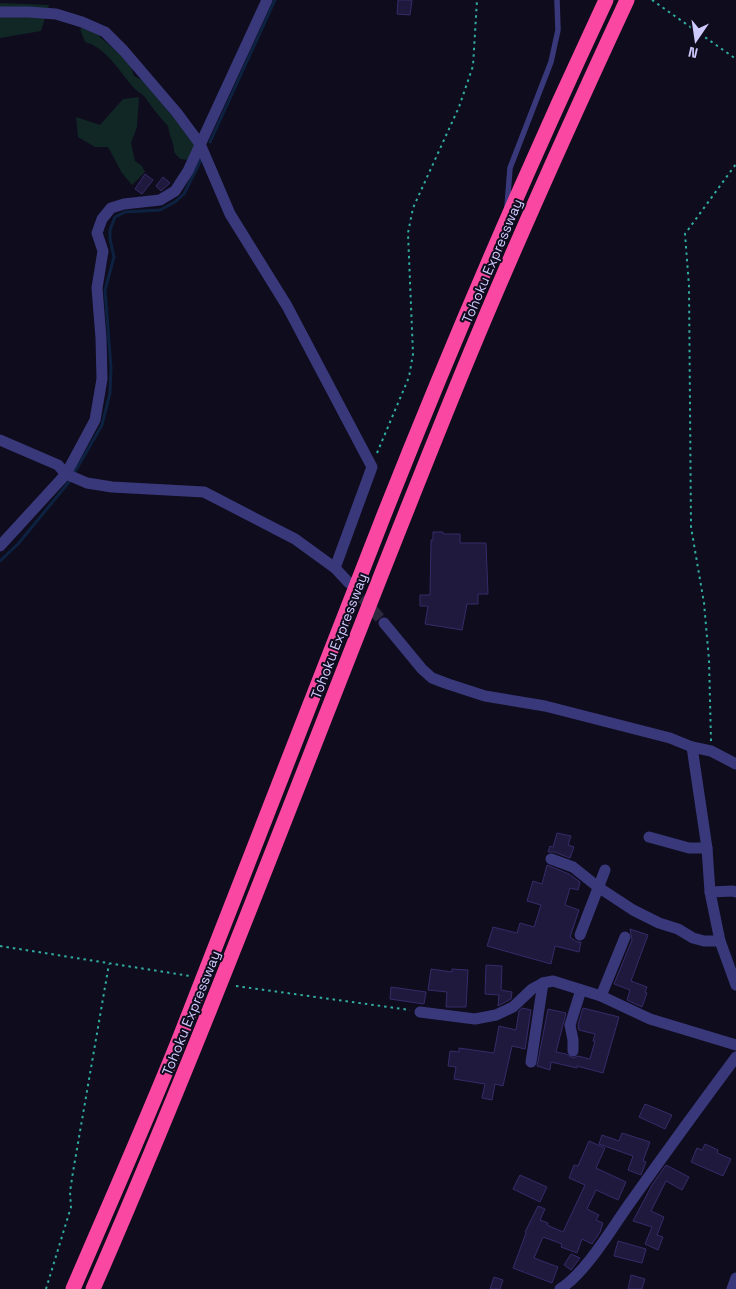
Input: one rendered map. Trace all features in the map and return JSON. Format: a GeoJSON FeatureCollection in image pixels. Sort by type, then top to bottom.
{"type":"FeatureCollection","features":[{"type":"Feature","properties":{"kind":"highway","name":"Tohoku Expressway"},"geometry":{"type":"LineString","coordinates":[[73,1289],[180,1038],[385,512],[505,224],[561,96],[606,0]]}},
{"type":"Feature","properties":{"kind":"highway","name":"Tohoku Expressway"},"geometry":{"type":"LineString","coordinates":[[94,1289],[196,1044],[457,384],[538,197],[627,0]]}},
{"type":"Feature","properties":{"kind":"street"},"geometry":{"type":"LineString","coordinates":[[0,546],[70,476],[95,420],[102,379],[97,288],[103,251],[97,233],[102,219],[112,208],[124,204],[160,200],[175,190],[188,171],[267,0]]}},
{"type":"Feature","properties":{"kind":"street"},"geometry":{"type":"LineString","coordinates":[[0,12],[56,14],[105,32],[177,113],[200,144],[230,214],[288,306],[372,467],[335,568]]}},
{"type":"Feature","properties":{"kind":"street"},"geometry":{"type":"LineString","coordinates":[[0,440],[58,465],[70,476],[87,483],[112,487],[204,492],[295,539],[335,568],[349,583]]}},
{"type":"Feature","properties":{"kind":"street"},"geometry":{"type":"LineString","coordinates":[[384,623],[422,669],[432,678],[485,696],[545,706],[670,738],[692,747],[711,751],[736,764]]}},
{"type":"Feature","properties":{"kind":"street"},"geometry":{"type":"LineString","coordinates":[[692,747],[707,848],[710,892],[720,941],[736,985]]}},
{"type":"Feature","properties":{"kind":"street"},"geometry":{"type":"LineString","coordinates":[[649,837],[689,848],[707,848]]}},
{"type":"Feature","properties":{"kind":"street"},"geometry":{"type":"LineString","coordinates":[[551,859],[573,867],[598,888],[659,923],[693,938],[704,941],[720,941]]}},
{"type":"Feature","properties":{"kind":"street"},"geometry":{"type":"LineString","coordinates":[[580,935],[605,870]]}},
{"type":"Feature","properties":{"kind":"street"},"geometry":{"type":"LineString","coordinates":[[710,892],[736,892]]}},
{"type":"Feature","properties":{"kind":"street"},"geometry":{"type":"LineString","coordinates":[[601,996],[625,937]]}},
{"type":"Feature","properties":{"kind":"street"},"geometry":{"type":"LineString","coordinates":[[420,1012],[475,1019],[496,1015],[513,1007],[532,988],[553,981],[601,996],[650,1019],[736,1046]]}},
{"type":"Feature","properties":{"kind":"street"},"geometry":{"type":"LineString","coordinates":[[531,1062],[543,983]]}},
{"type":"Feature","properties":{"kind":"street"},"geometry":{"type":"LineString","coordinates":[[573,1052],[570,1025],[581,990]]}},
{"type":"Feature","properties":{"kind":"street"},"geometry":{"type":"LineString","coordinates":[[560,1289],[568,1284],[591,1258],[736,1057]]}},
{"type":"Feature","properties":{"kind":"street"},"geometry":{"type":"LineString","coordinates":[[732,1289],[736,1278]]}},
{"type":"Feature","properties":{"kind":"lane"},"geometry":{"type":"LineString","coordinates":[[505,224],[510,168],[553,54],[558,30],[557,0]]}},
{"type":"Feature","properties":{"kind":"path"},"geometry":{"type":"LineString","coordinates":[[372,467],[409,377],[413,354],[408,233],[413,208],[458,107],[473,66],[477,0]]}},
{"type":"Feature","properties":{"kind":"path"},"geometry":{"type":"LineString","coordinates":[[652,0],[736,59]]}},
{"type":"Feature","properties":{"kind":"path"},"geometry":{"type":"LineString","coordinates":[[711,751],[710,660],[704,603],[691,527],[689,286],[685,234],[736,164]]}},
{"type":"Feature","properties":{"kind":"path"},"geometry":{"type":"LineString","coordinates":[[0,946],[190,976]]}},
{"type":"Feature","properties":{"kind":"path"},"geometry":{"type":"LineString","coordinates":[[46,1289],[71,1207],[70,1192],[73,1172],[108,964]]}},
{"type":"Feature","properties":{"kind":"path"},"geometry":{"type":"LineString","coordinates":[[236,986],[420,1012]]}},
{"type":"Feature","properties":{"kind":"green space"},"geometry":{"type":"Polygon","coordinates":[[[0,3],[49,5],[41,31],[0,38],[0,3]]]}},
{"type":"Feature","properties":{"kind":"green space"},"geometry":{"type":"Polygon","coordinates":[[[85,26],[95,30],[99,36],[130,63],[134,76],[144,81],[195,144],[189,160],[180,159],[174,152],[168,126],[144,96],[135,89],[100,49],[85,42],[80,29],[85,26]]]}},
{"type":"Feature","properties":{"kind":"green space"},"geometry":{"type":"Polygon","coordinates":[[[139,97],[137,127],[131,143],[135,161],[142,166],[145,172],[132,185],[122,173],[108,147],[95,147],[78,137],[76,117],[100,125],[123,99],[139,97]]]}},
{"type":"Feature","properties":{"kind":"building"},"geometry":{"type":"Polygon","coordinates":[[[398,0],[412,0],[410,15],[397,14],[398,0]]]}},
{"type":"Feature","properties":{"kind":"building"},"geometry":{"type":"Polygon","coordinates":[[[145,174],[153,180],[142,194],[135,189],[145,174]]]}},
{"type":"Feature","properties":{"kind":"building"},"geometry":{"type":"Polygon","coordinates":[[[163,177],[170,183],[161,191],[156,186],[163,177]]]}},
{"type":"Feature","properties":{"kind":"building"},"geometry":{"type":"Polygon","coordinates":[[[433,532],[460,534],[460,543],[486,543],[488,594],[478,594],[478,604],[467,604],[462,630],[425,624],[428,606],[420,606],[420,595],[430,595],[431,540],[433,540],[433,532]]]}},
{"type":"Feature","properties":{"kind":"building"},"geometry":{"type":"Polygon","coordinates":[[[557,833],[571,836],[568,845],[574,847],[570,858],[554,852],[548,852],[550,846],[553,847],[557,833]]]}},
{"type":"Feature","properties":{"kind":"building"},"geometry":{"type":"Polygon","coordinates":[[[547,865],[569,874],[580,882],[578,890],[570,888],[565,905],[579,910],[570,937],[577,942],[581,942],[579,952],[555,946],[551,964],[487,946],[493,927],[517,933],[520,923],[534,927],[541,905],[527,901],[533,881],[542,884],[547,865]]]}},
{"type":"Feature","properties":{"kind":"building"},"geometry":{"type":"Polygon","coordinates":[[[630,929],[648,935],[631,981],[647,987],[642,1007],[627,1000],[630,990],[614,984],[632,940],[630,929]]]}},
{"type":"Feature","properties":{"kind":"building"},"geometry":{"type":"Polygon","coordinates":[[[486,965],[502,966],[501,990],[512,992],[511,999],[498,1006],[499,995],[485,994],[486,965]]]}},
{"type":"Feature","properties":{"kind":"building"},"geometry":{"type":"Polygon","coordinates":[[[431,969],[452,972],[452,969],[468,970],[466,1007],[446,1007],[447,992],[428,990],[431,969]]]}},
{"type":"Feature","properties":{"kind":"building"},"geometry":{"type":"Polygon","coordinates":[[[391,987],[426,992],[424,1004],[390,999],[391,987]]]}},
{"type":"Feature","properties":{"kind":"building"},"geometry":{"type":"Polygon","coordinates":[[[522,1008],[531,1010],[525,1049],[512,1046],[503,1086],[495,1084],[492,1100],[482,1098],[485,1084],[454,1079],[456,1067],[448,1066],[450,1051],[459,1052],[459,1048],[494,1053],[499,1026],[516,1030],[519,1011],[522,1008]]]}},
{"type":"Feature","properties":{"kind":"building"},"geometry":{"type":"Polygon","coordinates":[[[583,1008],[619,1017],[603,1073],[551,1062],[550,1070],[537,1066],[548,1009],[566,1013],[556,1052],[573,1058],[578,1056],[590,1059],[595,1034],[579,1030],[578,1025],[583,1008]]]}},
{"type":"Feature","properties":{"kind":"building"},"geometry":{"type":"Polygon","coordinates":[[[645,1104],[672,1115],[665,1129],[639,1117],[645,1104]]]}},
{"type":"Feature","properties":{"kind":"building"},"geometry":{"type":"Polygon","coordinates":[[[622,1133],[650,1142],[643,1161],[646,1162],[641,1175],[628,1170],[633,1156],[599,1144],[602,1135],[619,1141],[622,1133]]]}},
{"type":"Feature","properties":{"kind":"building"},"geometry":{"type":"Polygon","coordinates":[[[589,1141],[605,1148],[596,1168],[626,1182],[618,1200],[596,1190],[587,1209],[599,1215],[596,1220],[603,1223],[600,1232],[592,1244],[582,1239],[577,1253],[561,1247],[562,1244],[543,1237],[534,1258],[558,1267],[552,1283],[513,1268],[525,1232],[538,1206],[545,1209],[540,1220],[563,1232],[585,1185],[569,1178],[574,1165],[578,1166],[589,1141]]]}},
{"type":"Feature","properties":{"kind":"building"},"geometry":{"type":"Polygon","coordinates":[[[705,1144],[718,1150],[717,1153],[731,1159],[723,1176],[691,1162],[697,1148],[702,1150],[705,1144]]]}},
{"type":"Feature","properties":{"kind":"building"},"geometry":{"type":"Polygon","coordinates":[[[666,1165],[689,1177],[682,1190],[666,1181],[651,1211],[664,1217],[657,1235],[663,1237],[658,1250],[645,1244],[652,1227],[633,1221],[652,1185],[666,1165]]]}},
{"type":"Feature","properties":{"kind":"building"},"geometry":{"type":"Polygon","coordinates":[[[520,1175],[547,1187],[540,1202],[513,1189],[520,1175]]]}},
{"type":"Feature","properties":{"kind":"building"},"geometry":{"type":"Polygon","coordinates":[[[618,1241],[646,1249],[642,1263],[614,1256],[618,1241]]]}},
{"type":"Feature","properties":{"kind":"building"},"geometry":{"type":"Polygon","coordinates":[[[571,1254],[580,1258],[571,1270],[564,1265],[571,1254]]]}},
{"type":"Feature","properties":{"kind":"building"},"geometry":{"type":"Polygon","coordinates":[[[631,1275],[645,1279],[642,1289],[628,1289],[631,1275]]]}},
{"type":"Feature","properties":{"kind":"building"},"geometry":{"type":"Polygon","coordinates":[[[494,1277],[503,1280],[500,1289],[490,1289],[494,1277]]]}},
{"type":"Feature","properties":{"kind":"waterway"},"geometry":{"type":"LineString","coordinates":[[210,142],[275,0]]}},
{"type":"Feature","properties":{"kind":"waterway"},"geometry":{"type":"LineString","coordinates":[[0,561],[18,544],[69,482],[102,425],[110,393],[111,368],[105,290],[114,257],[110,230],[115,217],[125,212],[160,210],[175,202],[184,194],[201,160]]}},
{"type":"Feature","properties":{"kind":"tunnel"},"geometry":{"type":"LineString","coordinates":[[351,585],[384,623]]}}]}
